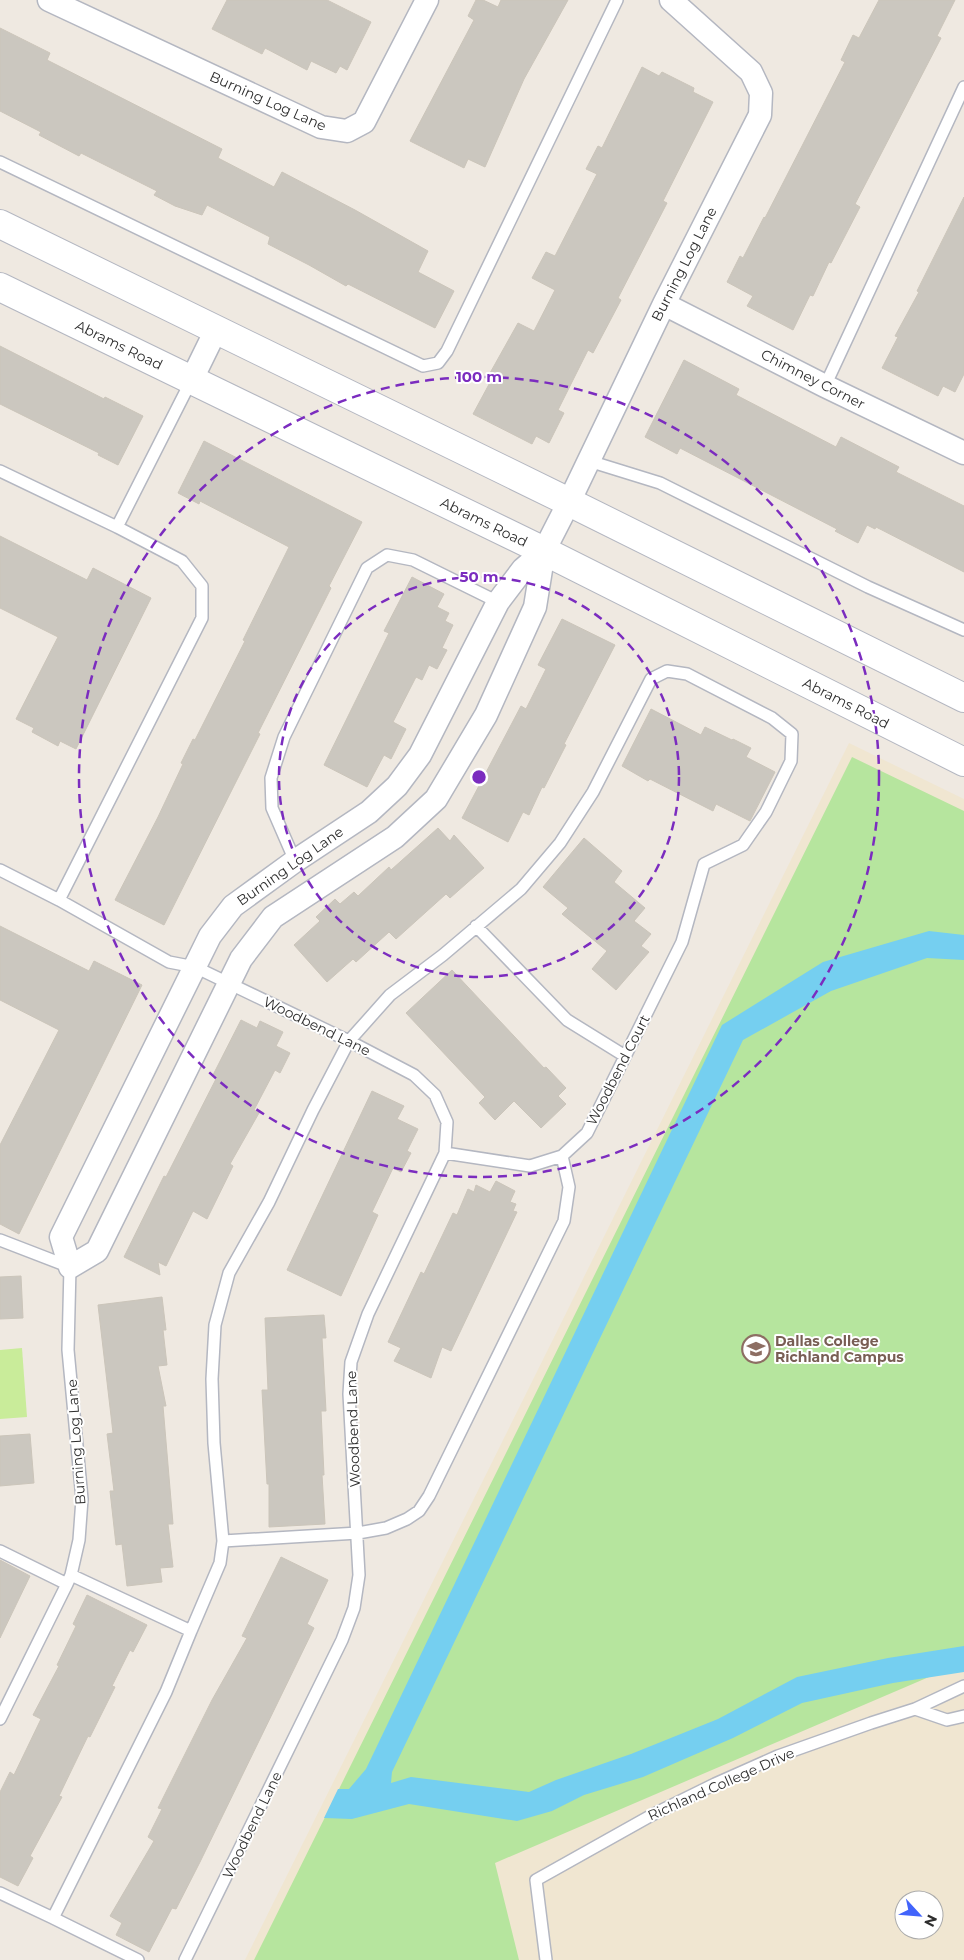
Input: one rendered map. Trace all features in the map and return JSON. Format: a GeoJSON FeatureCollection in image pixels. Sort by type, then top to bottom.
{"type":"FeatureCollection","features":[{"type":"Feature","properties":{"kind":"main road"},"geometry":{"type":"LineString","coordinates":[[0,224],[569,502],[964,698]]}},
{"type":"Feature","properties":{"kind":"main road","name":"Abrams Road"},"geometry":{"type":"LineString","coordinates":[[0,288],[544,551],[964,762]]}},
{"type":"Feature","properties":{"kind":"street","name":"Burning Log Lane"},"geometry":{"type":"LineString","coordinates":[[49,0],[321,127],[347,131],[364,122],[427,0]]}},
{"type":"Feature","properties":{"kind":"street","name":"Burning Log Lane"},"geometry":{"type":"LineString","coordinates":[[544,551],[523,569],[498,602],[420,755],[397,786],[369,812],[232,906],[210,936],[61,1237],[70,1267],[97,1251],[241,959],[273,917],[395,837],[436,799],[486,715],[535,607],[544,551],[664,304],[760,115],[761,93],[751,72],[671,0]]}},
{"type":"Feature","properties":{"kind":"street","name":"Chimney Corner"},"geometry":{"type":"LineString","coordinates":[[664,304],[825,386],[964,453]]}},
{"type":"Feature","properties":{"kind":"street"},"geometry":{"type":"LineString","coordinates":[[191,380],[216,330]]}},
{"type":"Feature","properties":{"kind":"lane"},"geometry":{"type":"LineString","coordinates":[[0,162],[423,366],[438,364],[447,351],[617,0]]}},
{"type":"Feature","properties":{"kind":"lane"},"geometry":{"type":"LineString","coordinates":[[825,386],[964,87]]}},
{"type":"Feature","properties":{"kind":"lane"},"geometry":{"type":"LineString","coordinates":[[117,527],[191,380]]}},
{"type":"Feature","properties":{"kind":"lane"},"geometry":{"type":"LineString","coordinates":[[589,461],[660,483],[868,587],[964,630]]}},
{"type":"Feature","properties":{"kind":"lane"},"geometry":{"type":"LineString","coordinates":[[0,471],[117,527],[182,561],[202,586],[202,618],[59,900]]}},
{"type":"Feature","properties":{"kind":"lane"},"geometry":{"type":"LineString","coordinates":[[295,861],[272,808],[271,778],[284,737],[366,568],[387,555],[413,560],[498,602]]}},
{"type":"Feature","properties":{"kind":"lane","name":"Woodbend Court"},"geometry":{"type":"LineString","coordinates":[[445,1153],[530,1166],[562,1156],[587,1133],[682,942],[704,864],[743,845],[766,812],[791,761],[792,734],[772,718],[687,674],[667,671],[651,679],[592,792],[560,843],[521,889],[476,926]]}},
{"type":"Feature","properties":{"kind":"lane","name":"Woodbend Lane"},"geometry":{"type":"LineString","coordinates":[[0,870],[59,900],[169,962],[195,967],[349,1041],[414,1075],[435,1095],[448,1122],[445,1153],[368,1314],[351,1362],[349,1394],[359,1575],[354,1608],[342,1640],[185,1960]]}},
{"type":"Feature","properties":{"kind":"lane"},"geometry":{"type":"LineString","coordinates":[[53,1918],[166,1692],[220,1563],[223,1541],[214,1443],[213,1397],[215,1325],[229,1273],[269,1202],[349,1041],[390,995],[476,926],[567,1020],[625,1056]]}},
{"type":"Feature","properties":{"kind":"lane"},"geometry":{"type":"LineString","coordinates":[[223,1541],[358,1533],[386,1528],[419,1511],[429,1496],[564,1220],[569,1187],[562,1156]]}},
{"type":"Feature","properties":{"kind":"lane"},"geometry":{"type":"LineString","coordinates":[[0,1240],[70,1267]]}},
{"type":"Feature","properties":{"kind":"lane","name":"Burning Log Lane"},"geometry":{"type":"LineString","coordinates":[[0,1719],[69,1579],[79,1540],[82,1500],[68,1350],[70,1267]]}},
{"type":"Feature","properties":{"kind":"lane"},"geometry":{"type":"LineString","coordinates":[[0,1551],[191,1631]]}},
{"type":"Feature","properties":{"kind":"lane","name":"Richland College Drive"},"geometry":{"type":"LineString","coordinates":[[546,1960],[536,1880],[652,1815],[715,1784],[778,1756],[870,1723],[915,1710],[964,1686]]}},
{"type":"Feature","properties":{"kind":"lane"},"geometry":{"type":"LineString","coordinates":[[915,1710],[947,1720],[964,1716]]}},
{"type":"Feature","properties":{"kind":"lane"},"geometry":{"type":"LineString","coordinates":[[0,1893],[138,1960]]}},
{"type":"Feature","properties":{"kind":"shaded area","name":"Dallas College Richland Campus"},"geometry":{"type":"Polygon","coordinates":[[[849,743],[964,799],[964,1960],[245,1960],[849,743]]]}},
{"type":"Feature","properties":{"kind":"green space","name":"Dallas College Richland Campus"},"geometry":{"type":"Polygon","coordinates":[[[852,757],[964,811],[964,1653],[936,1674],[495,1863],[519,1960],[254,1960],[852,757]]]}},
{"type":"Feature","properties":{"kind":"green space"},"geometry":{"type":"Polygon","coordinates":[[[22,1348],[27,1417],[0,1419],[0,1350],[22,1348]]]}},
{"type":"Feature","properties":{"kind":"water"},"geometry":{"type":"Polygon","coordinates":[[[929,931],[964,935],[964,960],[927,958],[831,991],[743,1040],[392,1772],[391,1783],[411,1777],[529,1792],[718,1719],[797,1677],[888,1658],[964,1646],[964,1672],[893,1683],[802,1703],[733,1738],[643,1777],[584,1795],[552,1811],[517,1821],[409,1804],[352,1819],[324,1818],[338,1789],[349,1789],[366,1769],[722,1025],[823,962],[929,931]]]}},
{"type":"Feature","properties":{"kind":"building"},"geometry":{"type":"Polygon","coordinates":[[[227,0],[327,0],[371,22],[347,70],[340,66],[336,73],[311,61],[307,70],[265,48],[262,54],[212,29],[227,0]]]}},
{"type":"Feature","properties":{"kind":"building"},"geometry":{"type":"Polygon","coordinates":[[[476,0],[483,0],[498,7],[501,0],[568,0],[524,79],[485,167],[468,159],[464,168],[410,141],[474,20],[468,16],[476,0]]]}},
{"type":"Feature","properties":{"kind":"building"},"geometry":{"type":"Polygon","coordinates":[[[879,0],[955,0],[937,36],[941,38],[855,204],[860,207],[831,263],[829,262],[813,296],[810,295],[793,330],[747,306],[753,296],[727,282],[740,256],[743,258],[765,218],[845,62],[841,60],[853,35],[859,38],[879,0]]]}},
{"type":"Feature","properties":{"kind":"building"},"geometry":{"type":"Polygon","coordinates":[[[0,28],[50,53],[47,60],[222,149],[218,158],[274,187],[282,172],[428,251],[418,272],[454,291],[435,328],[348,284],[346,286],[268,244],[270,237],[207,205],[202,215],[175,206],[154,195],[157,191],[81,153],[79,156],[39,135],[41,132],[0,111],[0,28]]]}},
{"type":"Feature","properties":{"kind":"building"},"geometry":{"type":"Polygon","coordinates":[[[642,67],[659,76],[662,72],[694,88],[693,92],[713,102],[663,201],[667,203],[618,298],[621,300],[593,353],[588,350],[558,410],[564,413],[549,443],[536,436],[532,444],[473,414],[494,375],[490,373],[518,323],[534,331],[555,290],[532,278],[546,252],[555,256],[597,174],[586,169],[598,146],[602,148],[642,67]]]}},
{"type":"Feature","properties":{"kind":"building"},"geometry":{"type":"Polygon","coordinates":[[[964,197],[964,374],[955,392],[943,386],[938,396],[882,368],[898,337],[895,336],[919,292],[917,291],[964,197]]]}},
{"type":"Feature","properties":{"kind":"building"},"geometry":{"type":"Polygon","coordinates":[[[0,346],[104,399],[105,397],[143,416],[118,465],[98,455],[99,453],[0,404],[0,346]]]}},
{"type":"Feature","properties":{"kind":"building"},"geometry":{"type":"Polygon","coordinates":[[[684,360],[739,389],[736,395],[836,447],[841,437],[899,467],[896,472],[964,506],[964,572],[876,527],[875,529],[867,525],[858,543],[835,531],[837,529],[680,448],[677,454],[645,437],[684,360]]]}},
{"type":"Feature","properties":{"kind":"building"},"geometry":{"type":"Polygon","coordinates":[[[204,441],[362,522],[258,733],[260,734],[164,925],[115,900],[158,817],[193,739],[195,740],[245,641],[243,640],[289,547],[200,501],[199,504],[178,493],[204,441]]]}},
{"type":"Feature","properties":{"kind":"building"},"geometry":{"type":"Polygon","coordinates":[[[0,536],[87,580],[93,568],[151,598],[76,749],[60,741],[58,746],[32,732],[34,728],[16,719],[58,637],[0,608],[0,536]]]}},
{"type":"Feature","properties":{"kind":"building"},"geometry":{"type":"Polygon","coordinates":[[[412,577],[444,594],[437,607],[449,613],[445,621],[453,625],[442,648],[447,650],[437,669],[429,665],[422,680],[416,677],[393,722],[406,729],[391,759],[384,755],[367,787],[324,765],[389,633],[384,631],[412,577]]]}},
{"type":"Feature","properties":{"kind":"building"},"geometry":{"type":"Polygon","coordinates":[[[562,619],[615,645],[564,744],[566,745],[544,788],[542,787],[529,815],[523,812],[508,842],[462,818],[521,706],[526,709],[546,669],[538,665],[562,619]]]}},
{"type":"Feature","properties":{"kind":"building"},"geometry":{"type":"Polygon","coordinates":[[[651,709],[701,735],[705,727],[751,748],[746,757],[775,772],[750,821],[716,804],[713,811],[650,779],[648,781],[622,766],[651,709]]]}},
{"type":"Feature","properties":{"kind":"building"},"geometry":{"type":"Polygon","coordinates":[[[438,828],[450,841],[454,835],[484,868],[450,898],[446,894],[396,939],[389,932],[356,962],[353,959],[327,982],[294,945],[320,921],[316,917],[335,899],[340,904],[354,892],[358,896],[389,867],[391,870],[438,828]]]}},
{"type":"Feature","properties":{"kind":"building"},"geometry":{"type":"Polygon","coordinates":[[[584,838],[622,871],[614,882],[645,908],[634,921],[651,934],[641,946],[649,952],[616,990],[592,969],[607,951],[562,914],[568,908],[543,887],[584,838]]]}},
{"type":"Feature","properties":{"kind":"building"},"geometry":{"type":"Polygon","coordinates":[[[0,926],[89,971],[94,961],[142,985],[19,1234],[0,1224],[0,1145],[59,1030],[0,1000],[0,926]]]}},
{"type":"Feature","properties":{"kind":"building"},"geometry":{"type":"Polygon","coordinates":[[[452,970],[544,1068],[546,1067],[566,1088],[558,1096],[566,1104],[541,1128],[514,1101],[495,1120],[479,1103],[485,1097],[406,1013],[452,970]]]}},
{"type":"Feature","properties":{"kind":"building"},"geometry":{"type":"Polygon","coordinates":[[[241,1020],[257,1028],[260,1021],[283,1032],[276,1046],[290,1053],[280,1073],[275,1070],[254,1110],[259,1113],[230,1164],[233,1166],[207,1219],[193,1211],[166,1266],[158,1262],[160,1275],[124,1257],[164,1176],[166,1177],[217,1077],[213,1075],[241,1020]]]}},
{"type":"Feature","properties":{"kind":"building"},"geometry":{"type":"Polygon","coordinates":[[[372,1091],[404,1106],[397,1119],[418,1129],[407,1151],[411,1153],[401,1172],[393,1168],[372,1212],[378,1215],[341,1296],[287,1270],[372,1091]]]}},
{"type":"Feature","properties":{"kind":"building"},"geometry":{"type":"Polygon","coordinates":[[[496,1181],[515,1191],[510,1202],[516,1204],[513,1211],[517,1212],[451,1351],[442,1347],[431,1378],[394,1361],[401,1348],[388,1342],[421,1272],[424,1274],[453,1213],[457,1215],[468,1189],[474,1192],[476,1185],[490,1192],[496,1181]]]}},
{"type":"Feature","properties":{"kind":"building"},"geometry":{"type":"Polygon","coordinates":[[[21,1276],[23,1318],[0,1319],[0,1277],[21,1276]]]}},
{"type":"Feature","properties":{"kind":"building"},"geometry":{"type":"Polygon","coordinates":[[[162,1297],[166,1330],[163,1330],[167,1365],[158,1366],[166,1406],[163,1406],[173,1524],[168,1524],[173,1567],[160,1568],[162,1582],[127,1586],[122,1544],[116,1545],[110,1491],[114,1491],[107,1434],[113,1433],[98,1305],[162,1297]]]}},
{"type":"Feature","properties":{"kind":"building"},"geometry":{"type":"Polygon","coordinates":[[[324,1315],[326,1338],[322,1338],[326,1411],[321,1411],[325,1524],[269,1527],[269,1484],[267,1484],[262,1390],[268,1390],[265,1318],[324,1315]]]}},
{"type":"Feature","properties":{"kind":"building"},"geometry":{"type":"Polygon","coordinates":[[[30,1434],[34,1483],[0,1486],[0,1436],[30,1434]]]}},
{"type":"Feature","properties":{"kind":"building"},"geometry":{"type":"Polygon","coordinates":[[[281,1557],[328,1580],[307,1624],[314,1628],[200,1862],[176,1909],[172,1908],[149,1952],[116,1935],[122,1923],[110,1916],[154,1841],[148,1837],[162,1809],[158,1808],[212,1700],[247,1638],[242,1636],[281,1557]]]}},
{"type":"Feature","properties":{"kind":"building"},"geometry":{"type":"Polygon","coordinates":[[[0,1560],[30,1576],[0,1638],[0,1560]]]}},
{"type":"Feature","properties":{"kind":"building"},"geometry":{"type":"Polygon","coordinates":[[[87,1595],[147,1625],[133,1652],[130,1650],[112,1686],[115,1687],[90,1737],[88,1736],[59,1796],[62,1797],[30,1856],[33,1858],[18,1886],[0,1877],[0,1792],[10,1772],[14,1775],[41,1719],[33,1715],[59,1666],[57,1665],[76,1626],[73,1624],[87,1595]]]}},
{"type":"Feature","properties":{"kind":"place","name":"Dallas College Richland Campus"},"geometry":{"type":"Point","coordinates":[756,1349]}}]}
